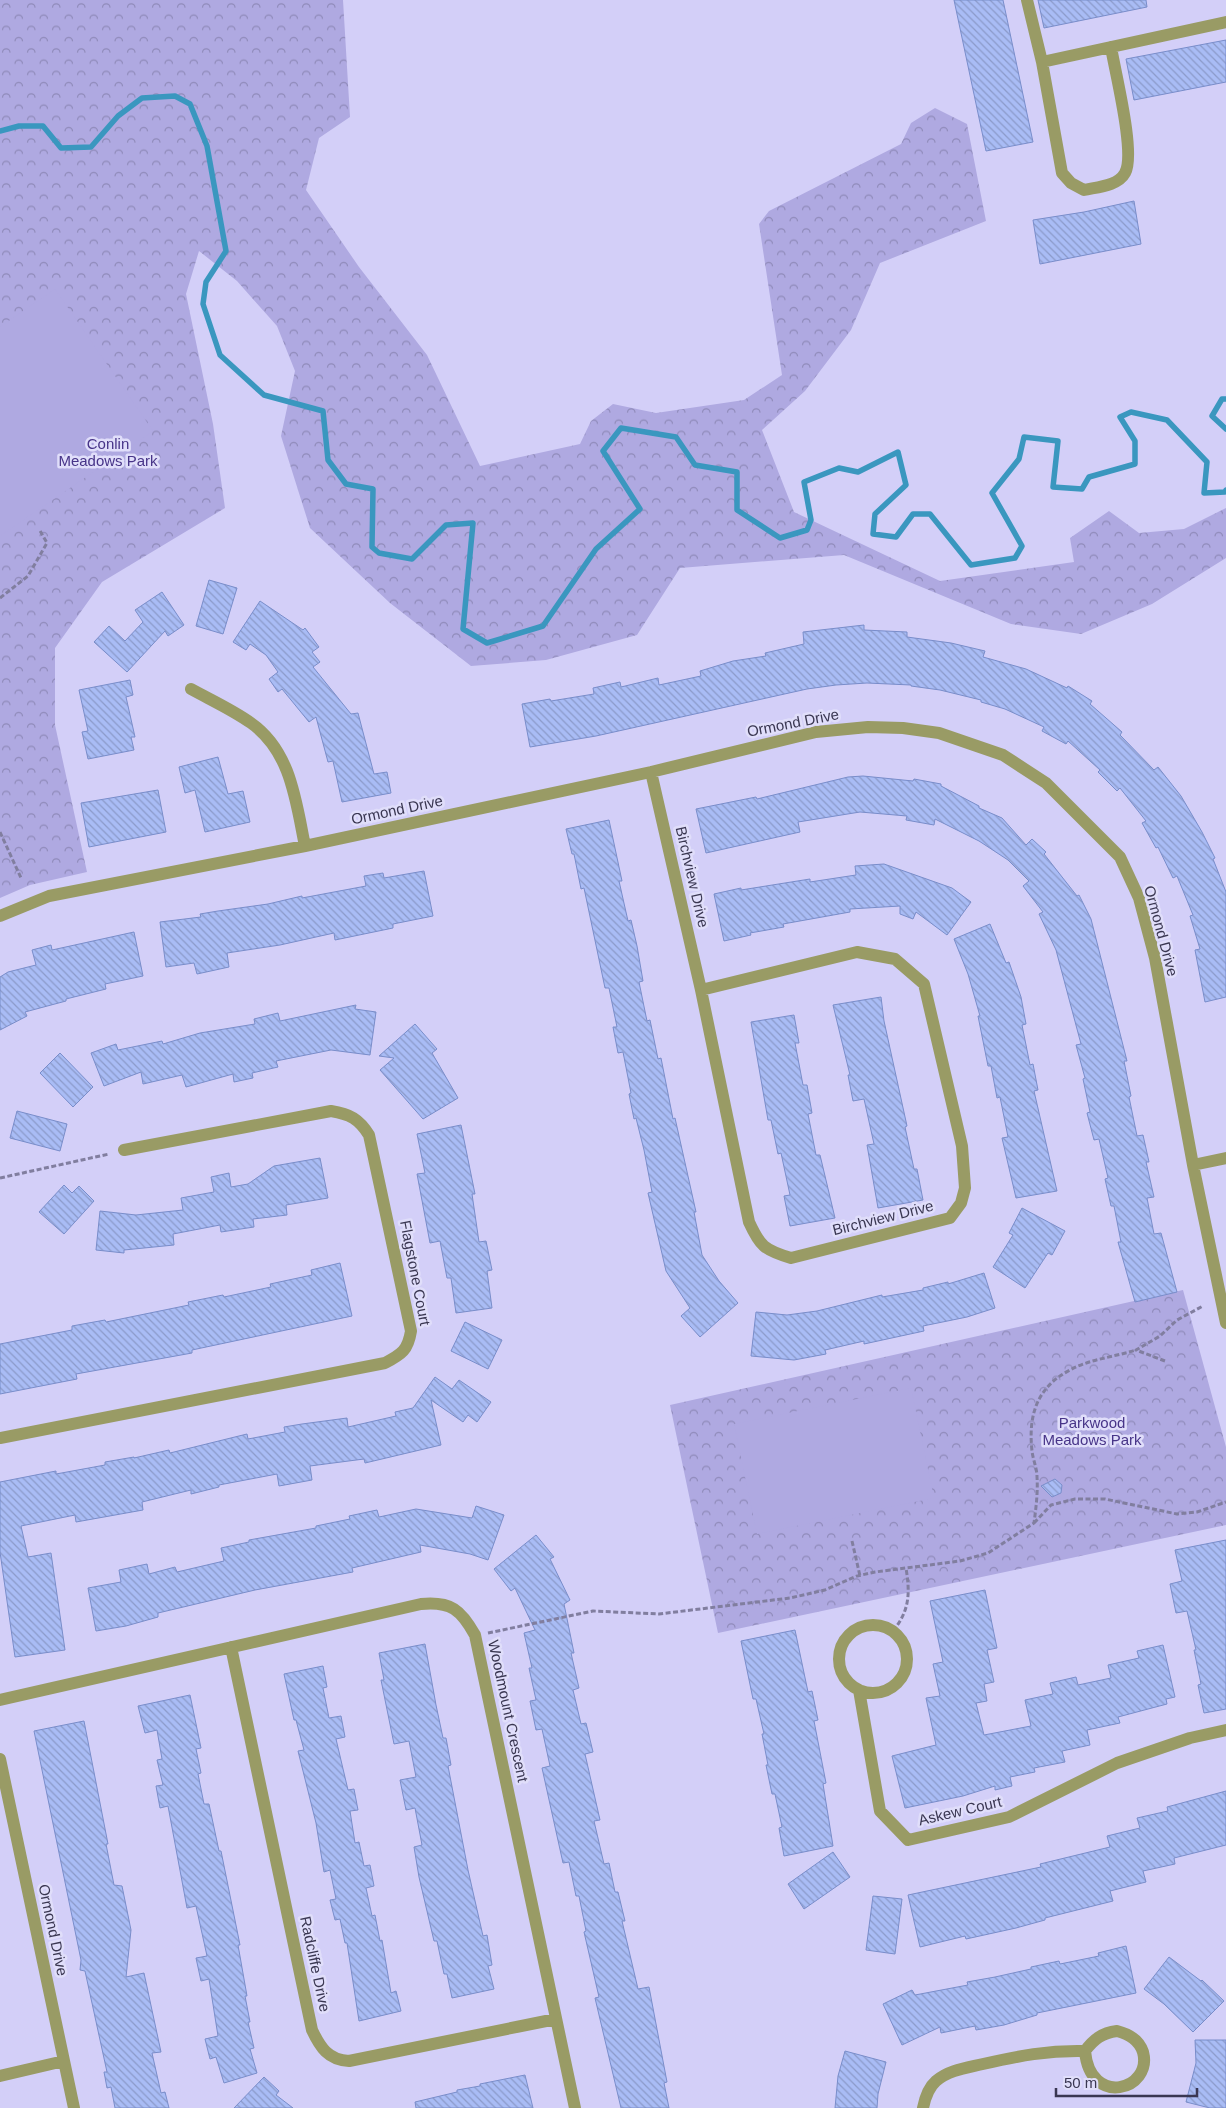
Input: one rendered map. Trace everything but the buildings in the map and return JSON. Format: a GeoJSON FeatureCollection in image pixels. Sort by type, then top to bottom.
{"type":"FeatureCollection","features":[{"type":"Feature","properties":{"kind":"street"},"geometry":{"type":"LineString","coordinates":[[1027,0],[1042,62],[1062,173],[1071,183],[1084,190],[1117,182],[1126,172],[1129,145],[1110,47]]}},
{"type":"Feature","properties":{"kind":"street"},"geometry":{"type":"LineString","coordinates":[[1042,62],[1226,22]]}},
{"type":"Feature","properties":{"kind":"street"},"geometry":{"type":"LineString","coordinates":[[191,689],[251,722],[278,751],[295,798],[305,846]]}},
{"type":"Feature","properties":{"kind":"street","name":"Ormond Drive"},"geometry":{"type":"LineString","coordinates":[[0,916],[49,896],[305,846],[651,772],[816,732],[868,727],[903,728],[939,733],[1003,756],[1046,783],[1120,858],[1139,898],[1155,958],[1193,1165],[1226,1323]]}},
{"type":"Feature","properties":{"kind":"street","name":"Birchview Drive"},"geometry":{"type":"LineString","coordinates":[[651,772],[701,990],[749,1222],[758,1242],[773,1253],[791,1258],[950,1218],[961,1203],[965,1188],[962,1146],[924,984],[895,959],[857,952],[701,990]]}},
{"type":"Feature","properties":{"kind":"street","name":"Flagstone Court"},"geometry":{"type":"LineString","coordinates":[[0,1438],[385,1363],[400,1355],[409,1344],[411,1331],[370,1135],[361,1122],[347,1114],[331,1111],[124,1150]]}},
{"type":"Feature","properties":{"kind":"street"},"geometry":{"type":"LineString","coordinates":[[1193,1165],[1226,1158]]}},
{"type":"Feature","properties":{"kind":"street","name":"Woodmount Crescent"},"geometry":{"type":"LineString","coordinates":[[0,1700],[421,1604],[438,1602],[453,1607],[465,1617],[475,1635],[575,2108]]}},
{"type":"Feature","properties":{"kind":"street"},"geometry":{"type":"LineString","coordinates":[[871,1624],[893,1631],[901,1638],[906,1648],[907,1659],[902,1675],[891,1687],[881,1692],[870,1693],[859,1690],[850,1684],[842,1674],[839,1664],[839,1652],[843,1642],[855,1630],[871,1624]]}},
{"type":"Feature","properties":{"kind":"street","name":"Radcliffe Drive"},"geometry":{"type":"LineString","coordinates":[[231,1647],[312,2030],[319,2044],[330,2057],[349,2061],[556,2019]]}},
{"type":"Feature","properties":{"kind":"street","name":"Askew Court"},"geometry":{"type":"LineString","coordinates":[[859,1690],[880,1811],[908,1840],[1009,1817],[1117,1763],[1190,1738],[1226,1730]]}},
{"type":"Feature","properties":{"kind":"street","name":"Ormond Drive"},"geometry":{"type":"LineString","coordinates":[[0,1759],[74,2108]]}},
{"type":"Feature","properties":{"kind":"street"},"geometry":{"type":"LineString","coordinates":[[923,2108],[925,2097],[934,2082],[948,2073],[1031,2053],[1059,2050],[1085,2051],[1099,2036],[1108,2032],[1117,2031],[1126,2034],[1140,2046],[1144,2064],[1136,2080],[1128,2086],[1109,2088],[1093,2078],[1088,2070],[1085,2051]]}},
{"type":"Feature","properties":{"kind":"street"},"geometry":{"type":"LineString","coordinates":[[0,2076],[64,2061]]}},
{"type":"Feature","properties":{"kind":"path"},"geometry":{"type":"LineString","coordinates":[[0,598],[28,576],[47,542],[39,529]]}},
{"type":"Feature","properties":{"kind":"path"},"geometry":{"type":"LineString","coordinates":[[0,832],[21,878]]}},
{"type":"Feature","properties":{"kind":"path"},"geometry":{"type":"LineString","coordinates":[[0,1178],[124,1150]]}},
{"type":"Feature","properties":{"kind":"path"},"geometry":{"type":"LineString","coordinates":[[1034,1523],[1038,1476],[1032,1451],[1032,1433],[1034,1412],[1040,1395],[1054,1380],[1071,1369],[1136,1350],[1160,1336],[1177,1320],[1203,1306]]}},
{"type":"Feature","properties":{"kind":"path"},"geometry":{"type":"LineString","coordinates":[[1136,1350],[1165,1361]]}},
{"type":"Feature","properties":{"kind":"path"},"geometry":{"type":"LineString","coordinates":[[475,1635],[593,1611],[659,1614],[697,1611],[790,1598],[825,1590],[860,1576],[960,1561],[988,1553],[1034,1523],[1051,1505],[1075,1499],[1105,1499],[1177,1514],[1197,1512],[1226,1502]]}},
{"type":"Feature","properties":{"kind":"path"},"geometry":{"type":"LineString","coordinates":[[852,1541],[860,1576]]}},
{"type":"Feature","properties":{"kind":"path"},"geometry":{"type":"LineString","coordinates":[[893,1631],[901,1620],[908,1602],[910,1589],[906,1568]]}},
{"type":"Feature","properties":{"kind":"green space","name":"Conlin Meadows Park"},"geometry":{"type":"Polygon","coordinates":[[[0,0],[343,0],[350,117],[319,138],[306,190],[359,267],[427,355],[480,466],[580,444],[591,421],[613,404],[656,413],[744,400],[782,375],[759,224],[769,211],[901,144],[911,123],[935,108],[967,124],[986,221],[880,263],[851,330],[805,391],[762,430],[794,512],[940,581],[1074,562],[1070,538],[1109,511],[1139,533],[1184,529],[1226,508],[1226,558],[1152,604],[1081,634],[1011,624],[844,555],[680,568],[637,635],[546,660],[471,666],[390,603],[310,528],[281,436],[295,371],[277,326],[237,281],[199,251],[186,294],[213,424],[225,508],[102,582],[55,648],[55,725],[87,872],[30,885],[0,898],[0,0]]]}},
{"type":"Feature","properties":{"kind":"green space","name":"Conlin Meadows Park"},"geometry":{"type":"Polygon","coordinates":[[[55,289],[153,431],[0,536],[0,327],[55,289]]]}},
{"type":"Feature","properties":{"kind":"green space","name":"Parkwood Meadows Park"},"geometry":{"type":"Polygon","coordinates":[[[1183,1290],[1226,1447],[1226,1525],[718,1633],[670,1405],[1183,1290]]]}},
{"type":"Feature","properties":{"kind":"green space"},"geometry":{"type":"Polygon","coordinates":[[[911,1388],[934,1498],[757,1534],[734,1424],[911,1388]]]}},
{"type":"Feature","properties":{"kind":"waterway"},"geometry":{"type":"LineString","coordinates":[[0,131],[19,126],[43,126],[61,148],[91,147],[118,116],[142,98],[175,96],[190,104],[207,146],[226,251],[206,282],[203,304],[220,355],[264,395],[323,411],[328,460],[346,484],[373,489],[372,547],[379,553],[412,559],[446,525],[473,523],[463,629],[487,643],[543,626],[596,549],[640,509],[603,451],[621,428],[676,437],[695,465],[737,472],[737,510],[780,538],[807,530],[811,520],[804,482],[839,468],[858,472],[898,452],[906,485],[875,514],[873,534],[896,537],[913,514],[930,514],[971,565],[1015,558],[1022,546],[992,493],[1019,459],[1024,437],[1058,441],[1053,487],[1082,489],[1089,477],[1135,464],[1135,441],[1120,417],[1131,412],[1167,420],[1207,462],[1204,493],[1225,492],[1226,490]]}},
{"type":"Feature","properties":{"kind":"waterway"},"geometry":{"type":"LineString","coordinates":[[1226,399],[1222,399],[1212,416],[1226,429]]}}]}
